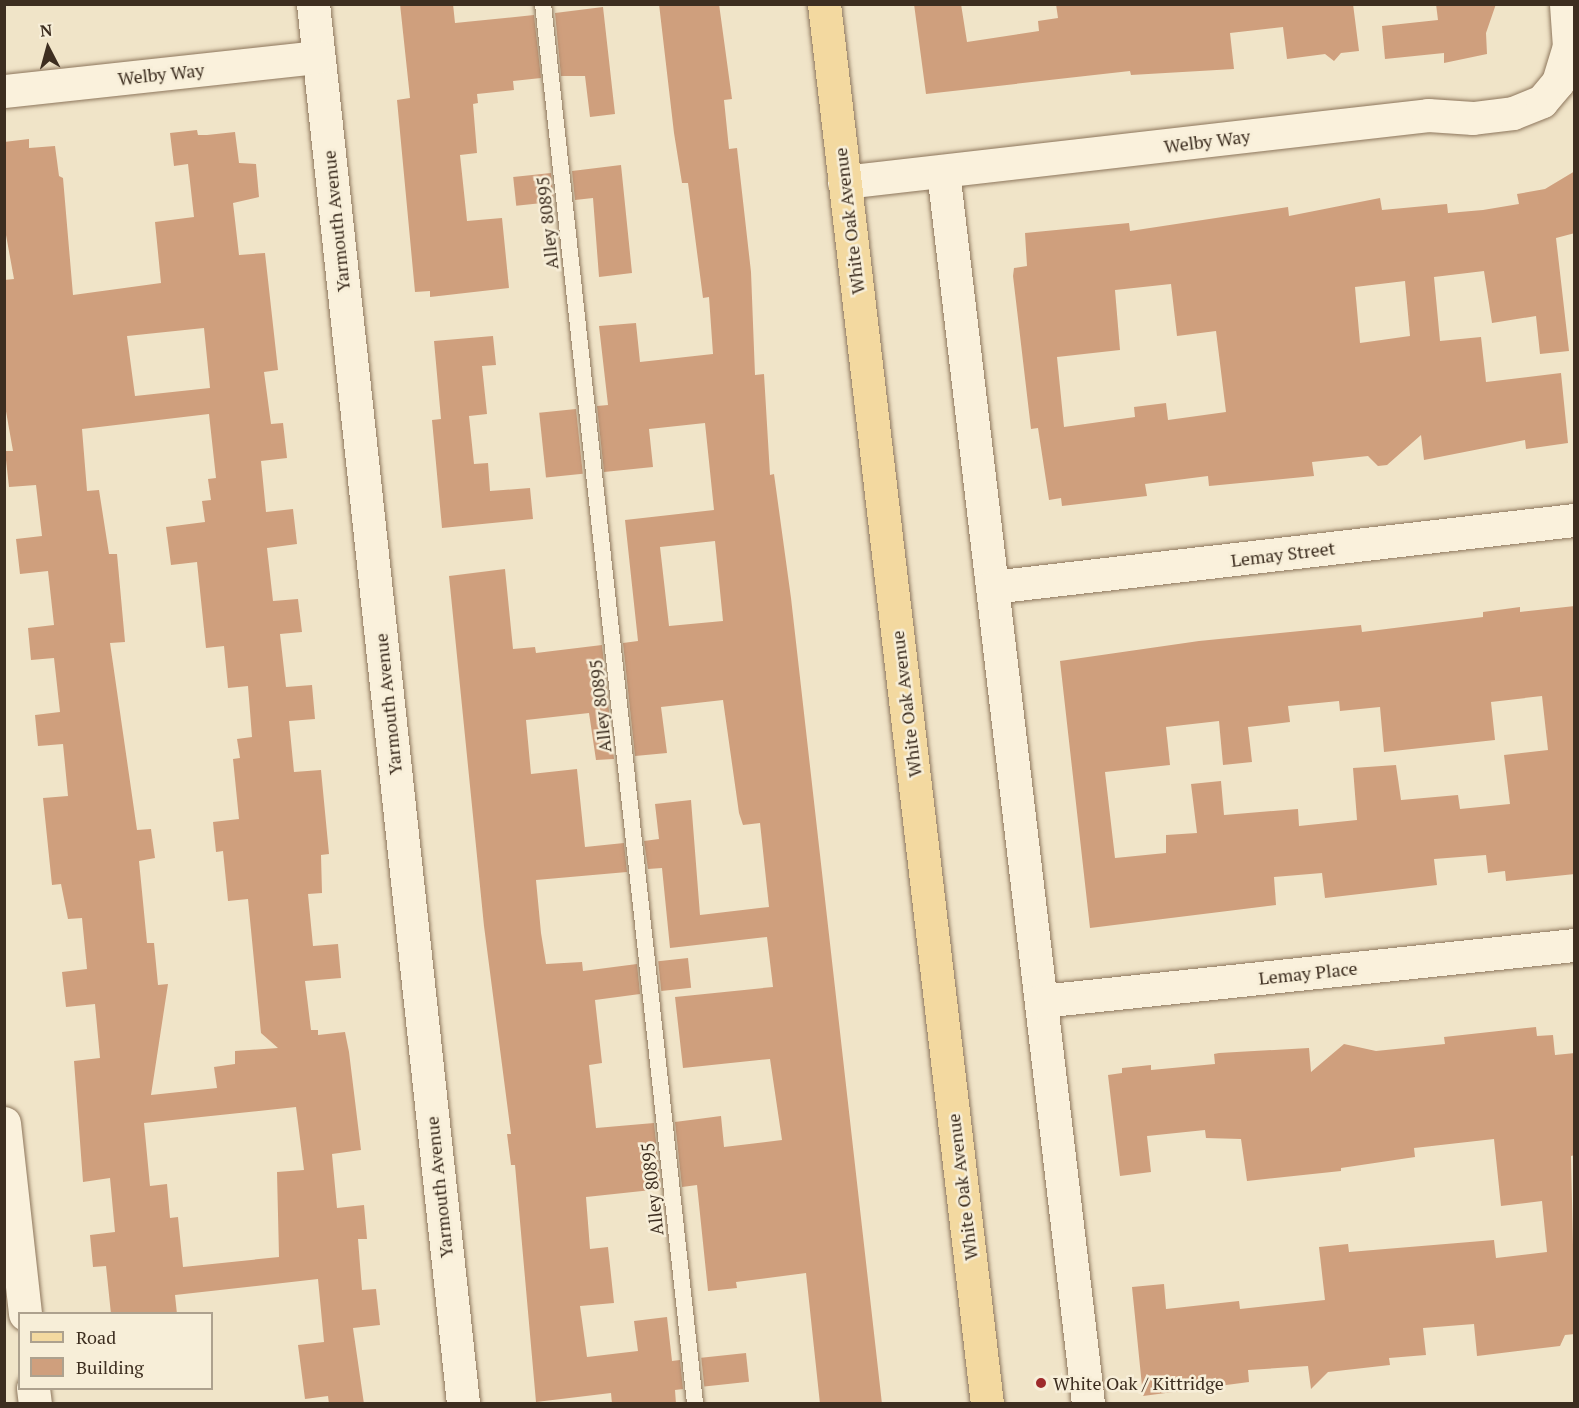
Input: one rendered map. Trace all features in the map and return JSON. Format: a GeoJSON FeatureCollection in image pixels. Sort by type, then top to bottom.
{"type":"FeatureCollection","features":[{"type":"Feature","properties":{"kind":"main road","name":"White Oak Avenue"},"geometry":{"type":"LineString","coordinates":[[824,4],[987,1404]]}},
{"type":"Feature","properties":{"kind":"street","name":"Yarmouth Avenue"},"geometry":{"type":"LineString","coordinates":[[313,4],[462,1404]]}},
{"type":"Feature","properties":{"kind":"street","name":"Welby Way"},"geometry":{"type":"LineString","coordinates":[[844,182],[1428,115],[1473,118],[1513,113],[1542,101],[1558,82],[1569,47],[1566,4]]}},
{"type":"Feature","properties":{"kind":"street","name":"Welby Way"},"geometry":{"type":"LineString","coordinates":[[4,91],[318,57]]}},
{"type":"Feature","properties":{"kind":"street"},"geometry":{"type":"LineString","coordinates":[[943,171],[1088,1404]]}},
{"type":"Feature","properties":{"kind":"street","name":"Lemay Street"},"geometry":{"type":"LineString","coordinates":[[992,587],[1575,520]]}},
{"type":"Feature","properties":{"kind":"street","name":"Lemay Place"},"geometry":{"type":"LineString","coordinates":[[1041,1001],[1575,945]]}},
{"type":"Feature","properties":{"kind":"street"},"geometry":{"type":"LineString","coordinates":[[4,1123],[25,1312]]}},
{"type":"Feature","properties":{"kind":"lane","name":"Alley 80895"},"geometry":{"type":"LineString","coordinates":[[543,4],[694,1404]]}},
{"type":"Feature","properties":{"kind":"building"},"geometry":{"type":"Polygon","coordinates":[[[400,4],[453,4],[455,23],[534,15],[541,78],[513,81],[514,90],[477,94],[478,103],[473,104],[477,153],[460,155],[467,221],[502,218],[509,288],[430,297],[430,291],[415,292],[397,100],[410,98],[400,4]]]}},
{"type":"Feature","properties":{"kind":"building"},"geometry":{"type":"Polygon","coordinates":[[[659,4],[719,4],[732,99],[724,100],[729,149],[737,148],[751,272],[755,375],[764,374],[770,475],[774,474],[791,598],[882,1404],[820,1404],[806,1273],[736,1282],[737,1288],[708,1291],[697,1185],[682,1187],[675,1122],[721,1116],[724,1147],[782,1140],[770,1059],[683,1068],[675,997],[773,987],[767,937],[670,948],[662,868],[648,869],[644,841],[659,839],[655,804],[691,800],[700,915],[769,907],[760,823],[743,825],[739,813],[723,700],[661,707],[667,753],[635,756],[623,643],[638,641],[625,520],[714,510],[705,423],[649,429],[653,467],[604,472],[597,406],[608,405],[599,326],[636,323],[640,362],[713,354],[709,297],[703,298],[688,183],[682,183],[659,4]],[[715,541],[660,547],[669,626],[723,621],[715,541]]]}},
{"type":"Feature","properties":{"kind":"building"},"geometry":{"type":"Polygon","coordinates":[[[914,4],[961,4],[967,42],[1039,31],[1038,21],[1058,18],[1056,4],[1353,4],[1359,51],[1341,53],[1334,61],[1325,54],[1287,59],[1283,27],[1230,33],[1234,69],[1131,75],[1130,71],[926,94],[914,4]]]}},
{"type":"Feature","properties":{"kind":"building"},"geometry":{"type":"Polygon","coordinates":[[[1436,4],[1496,4],[1486,33],[1487,54],[1444,63],[1444,53],[1385,59],[1382,26],[1438,20],[1436,4]]]}},
{"type":"Feature","properties":{"kind":"building"},"geometry":{"type":"Polygon","coordinates":[[[603,7],[615,114],[590,117],[585,76],[561,76],[555,13],[603,7]]]}},
{"type":"Feature","properties":{"kind":"building"},"geometry":{"type":"Polygon","coordinates":[[[197,130],[198,135],[235,132],[239,163],[256,164],[259,197],[233,203],[239,255],[265,253],[278,370],[264,372],[271,424],[283,423],[287,458],[261,461],[266,512],[293,509],[297,544],[267,548],[273,601],[298,599],[302,632],[280,634],[286,687],[312,685],[315,719],[289,721],[294,772],[321,770],[329,854],[321,855],[322,893],[308,894],[313,946],[338,944],[341,978],[305,981],[311,1030],[318,1030],[318,1035],[345,1032],[349,1052],[361,1150],[332,1154],[337,1208],[364,1205],[367,1239],[358,1239],[362,1290],[376,1289],[380,1325],[353,1328],[364,1404],[329,1404],[328,1396],[305,1399],[298,1345],[324,1342],[318,1279],[175,1295],[177,1312],[111,1312],[106,1266],[93,1267],[90,1235],[115,1232],[110,1178],[83,1182],[74,1061],[100,1058],[95,1004],[66,1007],[62,972],[87,969],[82,918],[68,919],[61,884],[52,885],[43,798],[68,796],[63,744],[38,746],[35,715],[60,712],[54,658],[31,660],[28,628],[54,625],[48,571],[20,574],[16,539],[42,536],[36,485],[9,487],[5,451],[13,451],[4,400],[4,280],[14,279],[4,224],[4,142],[29,139],[29,148],[55,146],[59,176],[63,178],[73,295],[161,283],[155,222],[194,217],[188,164],[174,166],[170,133],[197,130]],[[204,328],[127,336],[135,396],[210,388],[204,328]],[[209,414],[82,429],[87,491],[99,490],[109,554],[117,554],[125,642],[110,643],[137,830],[151,829],[155,858],[139,861],[147,943],[154,943],[158,985],[168,984],[151,1095],[217,1088],[214,1067],[235,1064],[235,1051],[278,1048],[261,1033],[248,899],[228,901],[223,851],[216,852],[213,822],[239,819],[233,759],[240,758],[237,739],[252,737],[248,686],[228,688],[224,646],[206,648],[197,562],[171,565],[166,527],[205,522],[202,501],[211,500],[208,479],[216,478],[209,414]],[[296,1107],[144,1123],[150,1186],[167,1184],[170,1218],[178,1217],[183,1267],[279,1257],[277,1172],[304,1170],[296,1107]]]}},
{"type":"Feature","properties":{"kind":"building"},"geometry":{"type":"Polygon","coordinates":[[[621,165],[632,273],[599,277],[593,198],[575,200],[572,171],[621,165]]]}},
{"type":"Feature","properties":{"kind":"building"},"geometry":{"type":"Polygon","coordinates":[[[1575,171],[1575,233],[1556,238],[1569,351],[1540,354],[1536,316],[1492,323],[1484,271],[1434,277],[1440,341],[1481,337],[1486,382],[1561,373],[1568,443],[1526,449],[1525,440],[1424,460],[1421,435],[1387,465],[1378,466],[1368,456],[1312,462],[1314,476],[1209,486],[1208,476],[1145,484],[1147,496],[1062,506],[1061,498],[1049,500],[1038,428],[1031,429],[1013,276],[1014,268],[1027,266],[1025,233],[1129,223],[1130,231],[1288,207],[1289,216],[1380,198],[1382,210],[1447,204],[1448,213],[1519,204],[1517,194],[1545,189],[1575,171]],[[1405,281],[1355,287],[1360,343],[1410,336],[1405,281]],[[1171,284],[1115,290],[1120,350],[1057,357],[1064,427],[1135,417],[1134,407],[1166,403],[1168,420],[1226,412],[1216,331],[1177,336],[1171,284]]]}},
{"type":"Feature","properties":{"kind":"building"},"geometry":{"type":"Polygon","coordinates":[[[551,173],[554,202],[516,206],[513,177],[551,173]]]}},
{"type":"Feature","properties":{"kind":"building"},"geometry":{"type":"Polygon","coordinates":[[[493,336],[496,365],[482,366],[487,414],[469,416],[474,464],[488,463],[490,491],[530,488],[533,519],[442,528],[432,420],[441,419],[434,341],[493,336]]]}},
{"type":"Feature","properties":{"kind":"building"},"geometry":{"type":"Polygon","coordinates":[[[576,409],[583,474],[546,478],[539,413],[576,409]]]}},
{"type":"Feature","properties":{"kind":"building"},"geometry":{"type":"Polygon","coordinates":[[[505,569],[513,649],[535,647],[536,653],[602,645],[614,759],[596,760],[589,713],[526,720],[531,774],[577,769],[585,847],[624,843],[627,872],[536,880],[541,933],[546,964],[582,962],[583,971],[637,964],[640,994],[595,1000],[602,1063],[589,1065],[596,1128],[654,1123],[661,1189],[586,1197],[590,1249],[608,1247],[614,1303],[580,1306],[587,1357],[638,1351],[634,1321],[667,1317],[672,1361],[680,1360],[683,1389],[675,1390],[676,1404],[612,1404],[611,1393],[536,1402],[515,1165],[511,1165],[507,1134],[511,1134],[484,926],[449,576],[505,569]]]}},
{"type":"Feature","properties":{"kind":"building"},"geometry":{"type":"Polygon","coordinates":[[[1575,606],[1575,874],[1506,881],[1505,871],[1488,873],[1486,855],[1434,859],[1437,885],[1325,898],[1322,873],[1274,877],[1276,905],[1090,928],[1060,661],[1199,641],[1361,625],[1362,632],[1483,617],[1483,612],[1520,607],[1520,612],[1575,606]],[[1542,696],[1491,702],[1495,740],[1384,752],[1380,707],[1340,711],[1339,701],[1288,706],[1290,722],[1248,727],[1252,762],[1223,765],[1219,721],[1166,727],[1170,765],[1105,772],[1115,858],[1166,853],[1166,835],[1197,833],[1191,784],[1221,781],[1224,815],[1298,809],[1299,826],[1357,820],[1353,768],[1396,765],[1401,800],[1458,795],[1460,809],[1510,804],[1504,755],[1548,750],[1542,696]]]}},
{"type":"Feature","properties":{"kind":"building"},"geometry":{"type":"Polygon","coordinates":[[[688,958],[691,988],[661,991],[658,961],[688,958]]]}},
{"type":"Feature","properties":{"kind":"building"},"geometry":{"type":"Polygon","coordinates":[[[1536,1027],[1537,1036],[1553,1035],[1555,1055],[1575,1053],[1575,1155],[1571,1156],[1575,1334],[1565,1335],[1560,1346],[1477,1356],[1474,1324],[1423,1328],[1426,1355],[1389,1358],[1390,1365],[1328,1372],[1311,1389],[1308,1366],[1248,1370],[1249,1382],[1143,1396],[1132,1287],[1164,1284],[1166,1309],[1239,1301],[1240,1309],[1325,1300],[1319,1247],[1348,1244],[1349,1252],[1494,1240],[1496,1258],[1547,1252],[1542,1201],[1501,1206],[1494,1139],[1414,1148],[1415,1157],[1341,1168],[1341,1171],[1247,1181],[1241,1139],[1206,1138],[1205,1130],[1147,1136],[1151,1172],[1120,1176],[1108,1075],[1122,1073],[1122,1068],[1151,1065],[1151,1070],[1215,1064],[1214,1054],[1219,1053],[1309,1048],[1311,1072],[1344,1044],[1376,1051],[1445,1044],[1444,1037],[1536,1027]]]}},
{"type":"Feature","properties":{"kind":"building"},"geometry":{"type":"Polygon","coordinates":[[[746,1353],[749,1382],[704,1387],[701,1358],[746,1353]]]}},
{"type":"Feature","properties":{"kind":"place","name":"White Oak / Kittridge"},"geometry":{"type":"Point","coordinates":[1041,1383]}}]}
